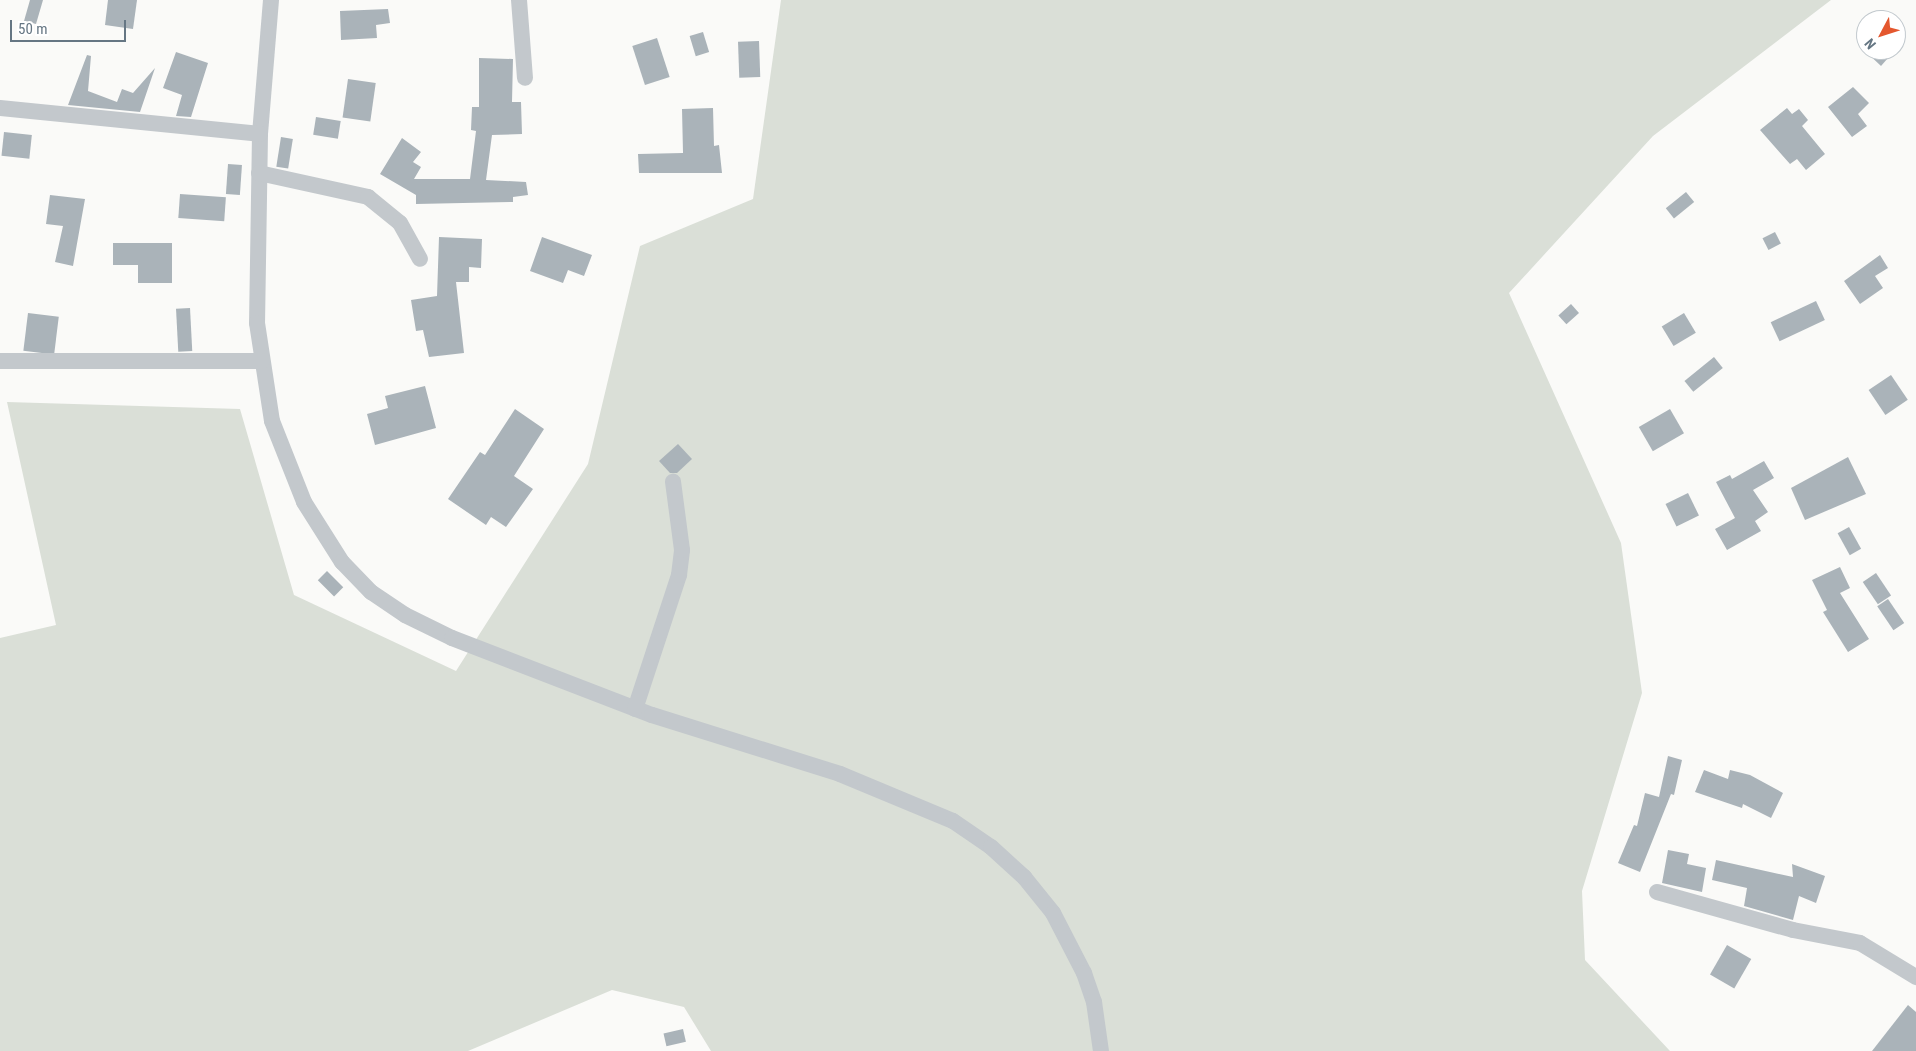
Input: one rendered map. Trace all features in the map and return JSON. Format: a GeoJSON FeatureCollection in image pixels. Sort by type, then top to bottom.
{"type":"FeatureCollection","features":[{"type":"Feature","properties":{"kind":"street"},"geometry":{"type":"LineString","coordinates":[[271,0],[260,134],[257,322],[272,421],[304,502],[342,562],[371,592],[405,615],[452,638],[635,709],[840,774],[953,821],[991,847],[1054,913],[1074,949],[1094,1002],[1101,1051]]}},
{"type":"Feature","properties":{"kind":"street"},"geometry":{"type":"LineString","coordinates":[[519,0],[524,78]]}},
{"type":"Feature","properties":{"kind":"street"},"geometry":{"type":"LineString","coordinates":[[0,108],[260,134]]}},
{"type":"Feature","properties":{"kind":"street"},"geometry":{"type":"LineString","coordinates":[[259,173],[368,197],[400,223],[420,259]]}},
{"type":"Feature","properties":{"kind":"street"},"geometry":{"type":"LineString","coordinates":[[0,361],[262,361]]}},
{"type":"Feature","properties":{"kind":"street"},"geometry":{"type":"LineString","coordinates":[[635,709],[679,574],[682,550],[673,482]]}},
{"type":"Feature","properties":{"kind":"street"},"geometry":{"type":"LineString","coordinates":[[1657,892],[1793,930],[1860,943],[1916,977]]}},
{"type":"Feature","properties":{"kind":"shaded area"},"geometry":{"type":"Polygon","coordinates":[[[781,0],[1831,0],[1653,136],[1509,293],[1621,543],[1642,693],[1582,891],[1585,960],[1670,1051],[711,1051],[684,1007],[612,990],[468,1051],[0,1051],[0,638],[56,625],[7,402],[240,409],[294,595],[456,671],[588,464],[640,246],[753,199],[781,0]]]}},
{"type":"Feature","properties":{"kind":"building"},"geometry":{"type":"Polygon","coordinates":[[[30,0],[43,0],[36,24],[24,21],[30,0]]]}},
{"type":"Feature","properties":{"kind":"building"},"geometry":{"type":"Polygon","coordinates":[[[108,0],[137,0],[133,29],[105,25],[108,0]]]}},
{"type":"Feature","properties":{"kind":"building"},"geometry":{"type":"Polygon","coordinates":[[[388,9],[390,23],[376,25],[377,38],[341,40],[340,11],[388,9]]]}},
{"type":"Feature","properties":{"kind":"building"},"geometry":{"type":"Polygon","coordinates":[[[703,32],[709,52],[696,56],[690,36],[703,32]]]}},
{"type":"Feature","properties":{"kind":"building"},"geometry":{"type":"Polygon","coordinates":[[[657,38],[670,77],[645,85],[632,46],[657,38]]]}},
{"type":"Feature","properties":{"kind":"building"},"geometry":{"type":"Polygon","coordinates":[[[759,41],[760,77],[739,78],[738,42],[759,41]]]}},
{"type":"Feature","properties":{"kind":"building"},"geometry":{"type":"Polygon","coordinates":[[[176,52],[208,63],[191,117],[176,116],[182,95],[163,88],[176,52]]]}},
{"type":"Feature","properties":{"kind":"building"},"geometry":{"type":"Polygon","coordinates":[[[87,55],[91,56],[88,91],[117,102],[122,89],[133,93],[155,68],[140,112],[68,105],[87,55]]]}},
{"type":"Feature","properties":{"kind":"building"},"geometry":{"type":"Polygon","coordinates":[[[479,58],[513,59],[512,102],[521,102],[522,134],[492,135],[486,180],[526,182],[528,195],[513,197],[513,202],[416,204],[416,195],[380,174],[402,138],[421,152],[413,162],[421,167],[414,179],[470,179],[476,131],[471,130],[472,107],[479,107],[479,58]]]}},
{"type":"Feature","properties":{"kind":"building"},"geometry":{"type":"Polygon","coordinates":[[[1875,60],[1886,60],[1881,66],[1875,60]]]}},
{"type":"Feature","properties":{"kind":"building"},"geometry":{"type":"Polygon","coordinates":[[[348,79],[376,83],[370,122],[343,118],[348,79]]]}},
{"type":"Feature","properties":{"kind":"building"},"geometry":{"type":"Polygon","coordinates":[[[1853,87],[1869,103],[1858,114],[1867,126],[1852,137],[1828,107],[1853,87]]]}},
{"type":"Feature","properties":{"kind":"building"},"geometry":{"type":"Polygon","coordinates":[[[713,108],[714,146],[719,145],[722,173],[639,173],[638,154],[683,153],[682,109],[713,108]]]}},
{"type":"Feature","properties":{"kind":"building"},"geometry":{"type":"Polygon","coordinates":[[[1787,108],[1792,114],[1799,109],[1808,120],[1802,126],[1825,154],[1806,170],[1797,159],[1790,164],[1760,130],[1787,108]]]}},
{"type":"Feature","properties":{"kind":"building"},"geometry":{"type":"Polygon","coordinates":[[[316,117],[341,121],[338,139],[313,135],[316,117]]]}},
{"type":"Feature","properties":{"kind":"building"},"geometry":{"type":"Polygon","coordinates":[[[4,132],[32,135],[29,159],[1,156],[4,132]]]}},
{"type":"Feature","properties":{"kind":"building"},"geometry":{"type":"Polygon","coordinates":[[[281,137],[293,139],[288,169],[276,167],[281,137]]]}},
{"type":"Feature","properties":{"kind":"building"},"geometry":{"type":"Polygon","coordinates":[[[228,164],[242,165],[240,195],[226,194],[228,164]]]}},
{"type":"Feature","properties":{"kind":"building"},"geometry":{"type":"Polygon","coordinates":[[[1686,192],[1694,202],[1674,218],[1666,208],[1686,192]]]}},
{"type":"Feature","properties":{"kind":"building"},"geometry":{"type":"Polygon","coordinates":[[[180,194],[226,197],[224,221],[178,218],[180,194]]]}},
{"type":"Feature","properties":{"kind":"building"},"geometry":{"type":"Polygon","coordinates":[[[50,195],[85,199],[73,266],[55,262],[63,226],[46,224],[50,195]]]}},
{"type":"Feature","properties":{"kind":"building"},"geometry":{"type":"Polygon","coordinates":[[[1775,232],[1781,244],[1768,250],[1763,238],[1775,232]]]}},
{"type":"Feature","properties":{"kind":"building"},"geometry":{"type":"Polygon","coordinates":[[[439,237],[482,239],[481,268],[469,267],[469,282],[456,282],[464,353],[429,357],[423,330],[416,331],[411,300],[437,296],[439,237]]]}},
{"type":"Feature","properties":{"kind":"building"},"geometry":{"type":"Polygon","coordinates":[[[542,237],[592,255],[584,276],[568,270],[563,283],[530,271],[542,237]]]}},
{"type":"Feature","properties":{"kind":"building"},"geometry":{"type":"Polygon","coordinates":[[[113,243],[172,243],[172,283],[138,283],[138,265],[113,265],[113,243]]]}},
{"type":"Feature","properties":{"kind":"building"},"geometry":{"type":"Polygon","coordinates":[[[1880,255],[1888,268],[1875,276],[1883,288],[1860,304],[1844,281],[1880,255]]]}},
{"type":"Feature","properties":{"kind":"building"},"geometry":{"type":"Polygon","coordinates":[[[1816,301],[1825,320],[1780,341],[1771,322],[1816,301]]]}},
{"type":"Feature","properties":{"kind":"building"},"geometry":{"type":"Polygon","coordinates":[[[1571,304],[1579,313],[1566,324],[1558,315],[1571,304]]]}},
{"type":"Feature","properties":{"kind":"building"},"geometry":{"type":"Polygon","coordinates":[[[190,308],[192,351],[178,352],[176,309],[190,308]]]}},
{"type":"Feature","properties":{"kind":"building"},"geometry":{"type":"Polygon","coordinates":[[[28,313],[59,317],[54,354],[23,351],[28,313]]]}},
{"type":"Feature","properties":{"kind":"building"},"geometry":{"type":"Polygon","coordinates":[[[1684,313],[1696,333],[1674,346],[1662,326],[1684,313]]]}},
{"type":"Feature","properties":{"kind":"building"},"geometry":{"type":"Polygon","coordinates":[[[1714,357],[1723,368],[1693,392],[1684,381],[1714,357]]]}},
{"type":"Feature","properties":{"kind":"building"},"geometry":{"type":"Polygon","coordinates":[[[1891,375],[1908,400],[1885,415],[1869,390],[1891,375]]]}},
{"type":"Feature","properties":{"kind":"building"},"geometry":{"type":"Polygon","coordinates":[[[425,386],[436,428],[375,445],[367,414],[388,408],[385,396],[425,386]]]}},
{"type":"Feature","properties":{"kind":"building"},"geometry":{"type":"Polygon","coordinates":[[[515,409],[544,429],[514,476],[533,489],[506,527],[491,517],[486,525],[448,499],[480,452],[485,455],[515,409]]]}},
{"type":"Feature","properties":{"kind":"building"},"geometry":{"type":"Polygon","coordinates":[[[1670,409],[1684,433],[1653,451],[1639,427],[1670,409]]]}},
{"type":"Feature","properties":{"kind":"building"},"geometry":{"type":"Polygon","coordinates":[[[678,444],[692,459],[677,473],[670,473],[659,461],[678,444]]]}},
{"type":"Feature","properties":{"kind":"building"},"geometry":{"type":"Polygon","coordinates":[[[1848,457],[1866,494],[1805,520],[1791,488],[1848,457]]]}},
{"type":"Feature","properties":{"kind":"building"},"geometry":{"type":"Polygon","coordinates":[[[1764,461],[1774,478],[1753,490],[1768,512],[1755,521],[1761,531],[1727,550],[1715,529],[1735,518],[1716,482],[1730,475],[1732,479],[1764,461]]]}},
{"type":"Feature","properties":{"kind":"building"},"geometry":{"type":"Polygon","coordinates":[[[1688,493],[1699,515],[1676,526],[1666,504],[1688,493]]]}},
{"type":"Feature","properties":{"kind":"building"},"geometry":{"type":"Polygon","coordinates":[[[1849,527],[1861,549],[1850,555],[1838,533],[1849,527]]]}},
{"type":"Feature","properties":{"kind":"building"},"geometry":{"type":"Polygon","coordinates":[[[1840,567],[1850,588],[1840,593],[1869,639],[1848,652],[1823,612],[1827,610],[1812,580],[1840,567]]]}},
{"type":"Feature","properties":{"kind":"building"},"geometry":{"type":"Polygon","coordinates":[[[327,571],[343,587],[334,596],[318,580],[327,571]]]}},
{"type":"Feature","properties":{"kind":"building"},"geometry":{"type":"Polygon","coordinates":[[[1876,573],[1891,595],[1878,604],[1863,582],[1876,573]]]}},
{"type":"Feature","properties":{"kind":"building"},"geometry":{"type":"Polygon","coordinates":[[[1888,599],[1904,623],[1893,630],[1877,606],[1888,599]]]}},
{"type":"Feature","properties":{"kind":"building"},"geometry":{"type":"Polygon","coordinates":[[[1668,756],[1682,760],[1674,795],[1671,794],[1640,872],[1618,863],[1634,825],[1637,826],[1645,793],[1659,797],[1668,756]]]}},
{"type":"Feature","properties":{"kind":"building"},"geometry":{"type":"Polygon","coordinates":[[[1704,770],[1728,779],[1730,770],[1750,775],[1783,793],[1771,818],[1743,804],[1742,808],[1695,792],[1704,770]]]}},
{"type":"Feature","properties":{"kind":"building"},"geometry":{"type":"Polygon","coordinates":[[[1668,850],[1689,854],[1687,864],[1706,868],[1702,892],[1662,883],[1668,850]]]}},
{"type":"Feature","properties":{"kind":"building"},"geometry":{"type":"Polygon","coordinates":[[[1716,860],[1793,877],[1792,864],[1825,876],[1816,903],[1799,896],[1793,920],[1744,906],[1747,888],[1712,880],[1716,860]]]}},
{"type":"Feature","properties":{"kind":"building"},"geometry":{"type":"Polygon","coordinates":[[[1727,945],[1751,959],[1734,988],[1710,974],[1727,945]]]}},
{"type":"Feature","properties":{"kind":"building"},"geometry":{"type":"Polygon","coordinates":[[[1908,1005],[1916,1012],[1916,1051],[1872,1051],[1908,1005]]]}},
{"type":"Feature","properties":{"kind":"building"},"geometry":{"type":"Polygon","coordinates":[[[683,1029],[686,1042],[666,1046],[664,1033],[683,1029]]]}}]}
